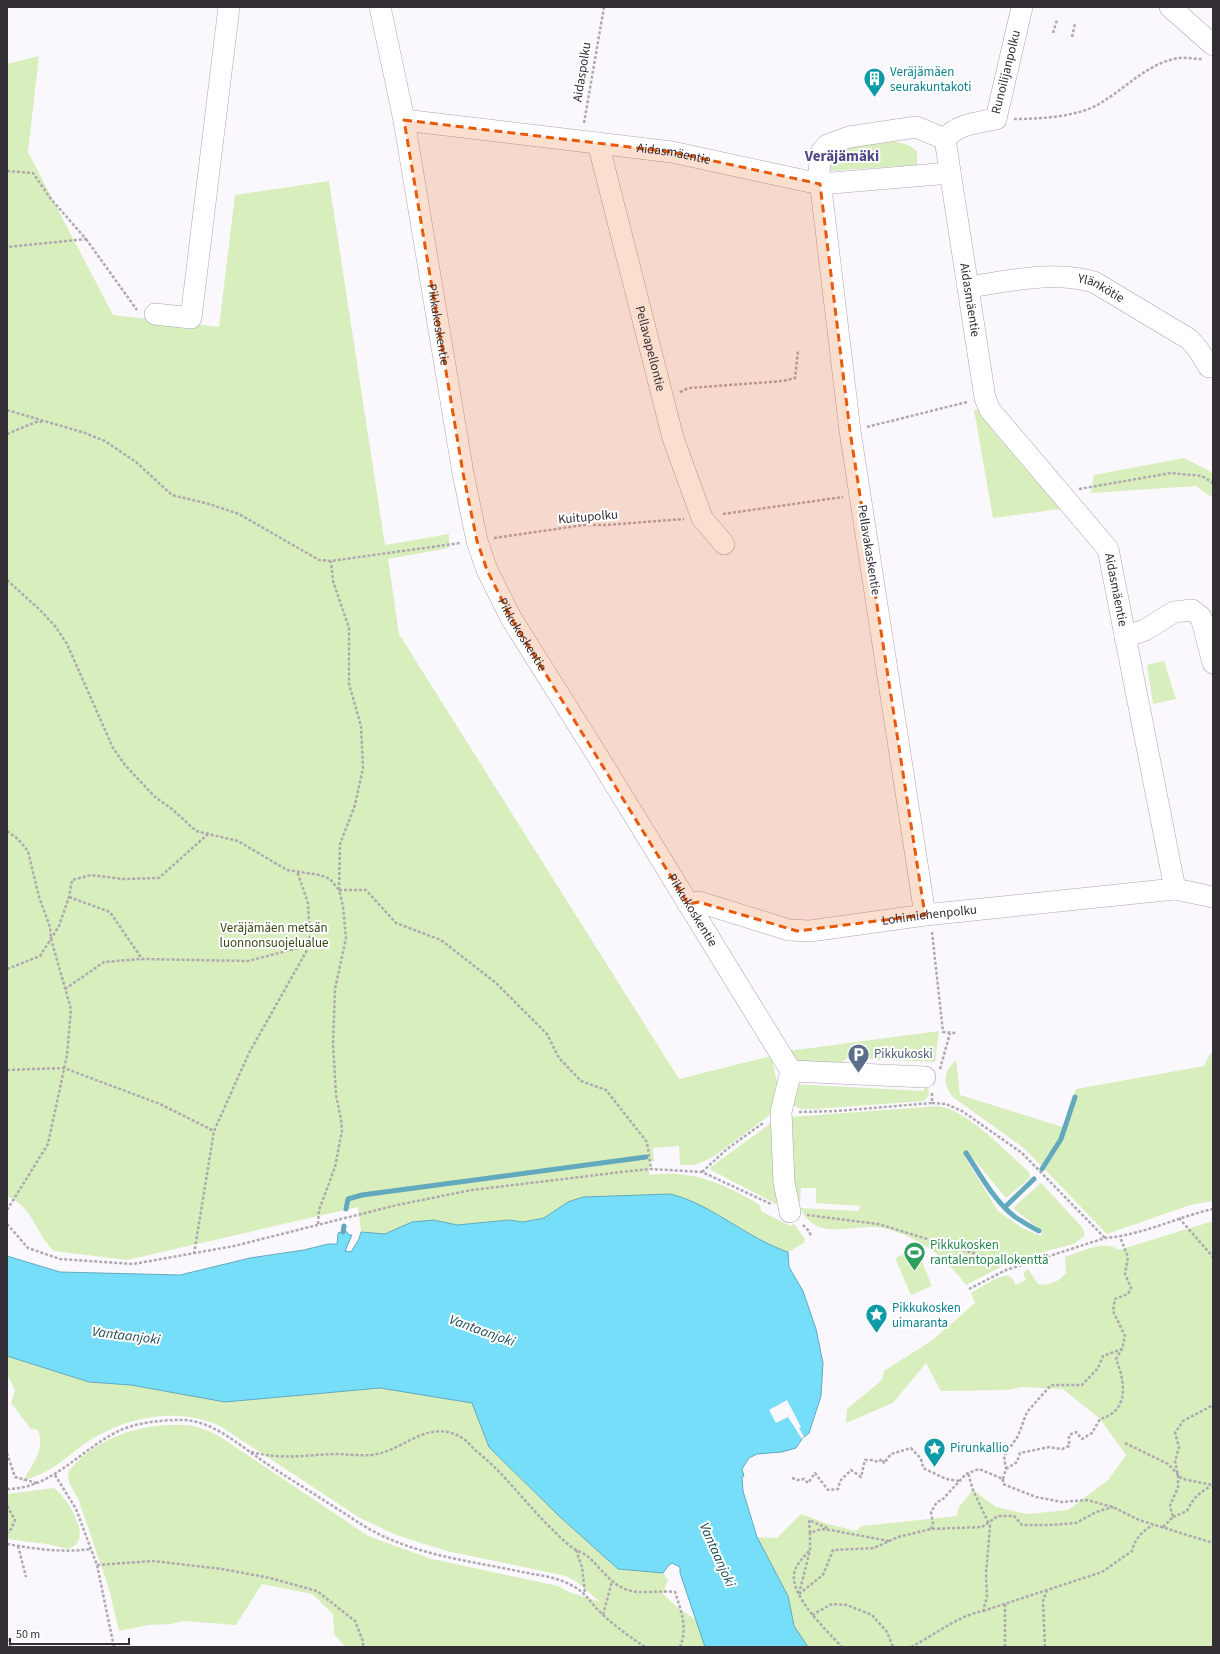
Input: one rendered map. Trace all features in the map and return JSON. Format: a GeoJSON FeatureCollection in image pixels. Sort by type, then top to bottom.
{"type":"FeatureCollection","features":[{"type":"Feature","properties":{"kind":"street"},"geometry":{"type":"LineString","coordinates":[[155,314],[191,318],[229,7]]}},
{"type":"Feature","properties":{"kind":"street","name":"Pikkukoskentie"},"geometry":{"type":"LineString","coordinates":[[380,7],[404,120],[463,473],[477,541],[487,570],[511,618],[601,760],[791,1071]]}},
{"type":"Feature","properties":{"kind":"street","name":"Runoilijanpolku"},"geometry":{"type":"LineString","coordinates":[[945,139],[951,132],[959,127],[996,119],[1022,7]]}},
{"type":"Feature","properties":{"kind":"street"},"geometry":{"type":"LineString","coordinates":[[1170,7],[1210,52]]}},
{"type":"Feature","properties":{"kind":"street","name":"Aidasmäentie"},"geometry":{"type":"LineString","coordinates":[[404,120],[672,152],[820,184],[950,173],[985,398],[990,410],[1108,549],[1175,888]]}},
{"type":"Feature","properties":{"kind":"street","name":"Pellavakaskentie"},"geometry":{"type":"LineString","coordinates":[[926,915],[850,431],[819,171],[822,151],[827,145],[849,137],[916,127],[945,139]]}},
{"type":"Feature","properties":{"kind":"street"},"geometry":{"type":"LineString","coordinates":[[945,139],[950,173]]}},
{"type":"Feature","properties":{"kind":"street","name":"Pellavapellontie"},"geometry":{"type":"LineString","coordinates":[[589,142],[673,438],[702,518],[724,544]]}},
{"type":"Feature","properties":{"kind":"street","name":"Ylänkötie"},"geometry":{"type":"LineString","coordinates":[[968,287],[1046,276],[1077,277],[1094,282],[1189,339],[1198,348],[1209,367]]}},
{"type":"Feature","properties":{"kind":"street"},"geometry":{"type":"LineString","coordinates":[[1125,637],[1145,630],[1174,612],[1192,610],[1198,613],[1201,617],[1213,663]]}},
{"type":"Feature","properties":{"kind":"street"},"geometry":{"type":"LineString","coordinates":[[1175,888],[1213,897]]}},
{"type":"Feature","properties":{"kind":"street","name":"Lohimiehenpolku"},"geometry":{"type":"LineString","coordinates":[[688,904],[699,902],[774,926],[797,931],[810,931],[926,915],[1175,888]]}},
{"type":"Feature","properties":{"kind":"street"},"geometry":{"type":"LineString","coordinates":[[790,1212],[784,1182],[780,1112],[784,1092],[791,1071],[929,1078]]}},
{"type":"Feature","properties":{"kind":"path","name":"Aidaspolku"},"geometry":{"type":"LineString","coordinates":[[589,142],[604,7]]}},
{"type":"Feature","properties":{"kind":"path"},"geometry":{"type":"LineString","coordinates":[[1053,33],[1057,20]]}},
{"type":"Feature","properties":{"kind":"path"},"geometry":{"type":"LineString","coordinates":[[1072,38],[1075,24]]}},
{"type":"Feature","properties":{"kind":"path"},"geometry":{"type":"LineString","coordinates":[[996,119],[1053,116],[1079,112],[1098,105],[1128,83],[1159,64],[1179,58],[1210,52]]}},
{"type":"Feature","properties":{"kind":"path"},"geometry":{"type":"LineString","coordinates":[[7,171],[34,173],[51,199],[86,239],[136,310],[155,314]]}},
{"type":"Feature","properties":{"kind":"path"},"geometry":{"type":"LineString","coordinates":[[7,247],[86,239]]}},
{"type":"Feature","properties":{"kind":"path"},"geometry":{"type":"LineString","coordinates":[[662,398],[689,388],[783,381],[795,378],[798,352]]}},
{"type":"Feature","properties":{"kind":"path"},"geometry":{"type":"LineString","coordinates":[[850,431],[985,398]]}},
{"type":"Feature","properties":{"kind":"path"},"geometry":{"type":"LineString","coordinates":[[7,410],[85,433],[104,441],[136,462],[172,495],[209,504],[239,514],[319,560],[331,561],[333,580],[349,628],[348,684],[361,726],[363,768],[355,805],[340,844],[339,890],[343,906],[346,938],[335,989],[333,1043],[336,1095],[342,1131],[334,1166],[319,1210],[318,1224]]}},
{"type":"Feature","properties":{"kind":"path"},"geometry":{"type":"LineString","coordinates":[[7,434],[36,422],[45,422]]}},
{"type":"Feature","properties":{"kind":"path"},"geometry":{"type":"LineString","coordinates":[[1060,492],[1171,473],[1202,476],[1213,483]]}},
{"type":"Feature","properties":{"kind":"path","name":"Kuitupolku"},"geometry":{"type":"LineString","coordinates":[[331,561],[584,525],[605,525],[702,518],[861,494]]}},
{"type":"Feature","properties":{"kind":"path"},"geometry":{"type":"LineString","coordinates":[[7,580],[55,626],[67,644],[104,731],[113,748],[125,765],[155,797],[172,809],[196,831],[238,841],[278,863],[287,870],[309,872],[330,879],[339,890]]}},
{"type":"Feature","properties":{"kind":"path"},"geometry":{"type":"LineString","coordinates":[[7,831],[28,851],[39,897],[50,928],[51,939],[71,1009],[64,1068],[48,1144],[7,1210]]}},
{"type":"Feature","properties":{"kind":"path"},"geometry":{"type":"LineString","coordinates":[[7,969],[40,956],[59,926],[69,897],[72,880],[91,875],[123,879],[159,878],[208,834]]}},
{"type":"Feature","properties":{"kind":"path"},"geometry":{"type":"LineString","coordinates":[[194,1254],[214,1131],[249,1053],[310,945],[308,903],[297,871]]}},
{"type":"Feature","properties":{"kind":"path"},"geometry":{"type":"LineString","coordinates":[[339,890],[366,890],[396,923],[441,940],[496,983],[547,1034],[559,1058],[581,1081],[606,1090],[648,1142],[651,1169]]}},
{"type":"Feature","properties":{"kind":"path"},"geometry":{"type":"LineString","coordinates":[[69,897],[110,912],[142,959]]}},
{"type":"Feature","properties":{"kind":"path"},"geometry":{"type":"LineString","coordinates":[[926,915],[931,925],[943,1032],[957,1034]]}},
{"type":"Feature","properties":{"kind":"path"},"geometry":{"type":"LineString","coordinates":[[65,989],[104,962],[142,959],[248,961],[310,945]]}},
{"type":"Feature","properties":{"kind":"path"},"geometry":{"type":"LineString","coordinates":[[932,1103],[929,1078],[942,1066],[950,1033]]}},
{"type":"Feature","properties":{"kind":"path"},"geometry":{"type":"LineString","coordinates":[[7,1070],[64,1068],[160,1104],[214,1131]]}},
{"type":"Feature","properties":{"kind":"path"},"geometry":{"type":"LineString","coordinates":[[702,1172],[727,1149],[780,1112],[837,1111],[932,1103],[946,1104],[962,1111],[1022,1153],[1105,1238]]}},
{"type":"Feature","properties":{"kind":"path"},"geometry":{"type":"LineString","coordinates":[[7,1224],[28,1248],[60,1259],[133,1264],[234,1246],[397,1204],[472,1190],[651,1169],[702,1172],[740,1191]]}},
{"type":"Feature","properties":{"kind":"path"},"geometry":{"type":"LineString","coordinates":[[969,1289],[1006,1270],[1105,1238],[1120,1237],[1213,1209]]}},
{"type":"Feature","properties":{"kind":"path"},"geometry":{"type":"LineString","coordinates":[[790,1212],[836,1220],[860,1220],[878,1224],[996,1260],[1025,1264]]}},
{"type":"Feature","properties":{"kind":"path"},"geometry":{"type":"LineString","coordinates":[[1179,1218],[1213,1257]]}},
{"type":"Feature","properties":{"kind":"path"},"geometry":{"type":"LineString","coordinates":[[1006,1469],[1016,1462],[1020,1453],[1049,1447],[1062,1449],[1068,1446],[1069,1435],[1076,1432],[1082,1439],[1092,1433],[1100,1419],[1110,1416],[1118,1409],[1122,1395],[1123,1380],[1116,1359],[1122,1349],[1125,1336],[1113,1311],[1115,1299],[1128,1294],[1131,1288],[1125,1274],[1128,1257],[1120,1237]]}},
{"type":"Feature","properties":{"kind":"path"},"geometry":{"type":"LineString","coordinates":[[1122,1349],[1103,1356],[1098,1368],[1082,1385],[1051,1385],[1027,1412],[1018,1436],[1004,1456],[1006,1469],[1002,1479],[1003,1484],[1036,1497],[1062,1502],[1087,1500],[1113,1507],[1139,1520],[1213,1543]]}},
{"type":"Feature","properties":{"kind":"path"},"geometry":{"type":"LineString","coordinates":[[1173,1517],[1170,1506],[1178,1487],[1178,1476],[1175,1461],[1179,1447],[1175,1433],[1183,1421],[1213,1405]]}},
{"type":"Feature","properties":{"kind":"path"},"geometry":{"type":"LineString","coordinates":[[7,1489],[37,1483],[55,1475],[79,1455],[112,1434],[132,1426],[151,1422],[182,1420],[196,1422],[228,1436],[373,1532],[405,1545],[445,1557],[509,1569],[570,1584],[585,1593],[603,1615],[645,1647]]}},
{"type":"Feature","properties":{"kind":"path"},"geometry":{"type":"LineString","coordinates":[[249,1451],[267,1456],[287,1458],[336,1454],[371,1455],[386,1453],[400,1447],[420,1434],[436,1431],[465,1439],[484,1456],[555,1532],[576,1550],[586,1555],[612,1581],[635,1592],[659,1590],[676,1592],[683,1613],[685,1627],[680,1647]]}},
{"type":"Feature","properties":{"kind":"path"},"geometry":{"type":"LineString","coordinates":[[1126,1443],[1168,1464],[1182,1479],[1213,1485]]}},
{"type":"Feature","properties":{"kind":"path"},"geometry":{"type":"LineString","coordinates":[[792,1478],[798,1480],[804,1479],[808,1484],[816,1473],[828,1490],[838,1489],[840,1481],[851,1470],[861,1477],[865,1460],[878,1462],[882,1459],[884,1463],[891,1454],[910,1448],[920,1455],[923,1468],[946,1479],[960,1481]]}},
{"type":"Feature","properties":{"kind":"path"},"geometry":{"type":"LineString","coordinates":[[7,1453],[16,1477],[37,1483]]}},
{"type":"Feature","properties":{"kind":"path"},"geometry":{"type":"LineString","coordinates":[[931,1529],[933,1524],[931,1512],[937,1502],[942,1500],[968,1473],[979,1469],[1002,1479]]}},
{"type":"Feature","properties":{"kind":"path"},"geometry":{"type":"LineString","coordinates":[[968,1473],[973,1490],[990,1526],[986,1574],[987,1597],[983,1611]]}},
{"type":"Feature","properties":{"kind":"path"},"geometry":{"type":"LineString","coordinates":[[55,1475],[76,1509],[97,1565],[114,1647]]}},
{"type":"Feature","properties":{"kind":"path"},"geometry":{"type":"LineString","coordinates":[[1163,1527],[1173,1517],[1187,1511],[1193,1499],[1199,1493],[1213,1485]]}},
{"type":"Feature","properties":{"kind":"path"},"geometry":{"type":"LineString","coordinates":[[7,1506],[15,1520],[11,1529],[7,1533]]}},
{"type":"Feature","properties":{"kind":"path"},"geometry":{"type":"LineString","coordinates":[[799,1594],[822,1574],[833,1550],[874,1548],[889,1541],[931,1529],[970,1529],[982,1527],[998,1516],[1014,1516],[1022,1525],[1050,1526],[1076,1523],[1096,1512],[1113,1507]]}},
{"type":"Feature","properties":{"kind":"path"},"geometry":{"type":"LineString","coordinates":[[799,1594],[810,1550],[809,1520],[830,1530]]}},
{"type":"Feature","properties":{"kind":"path"},"geometry":{"type":"LineString","coordinates":[[912,1647],[969,1614],[1006,1604],[1102,1572],[1132,1551],[1134,1543],[1144,1531],[1154,1524]]}},
{"type":"Feature","properties":{"kind":"path"},"geometry":{"type":"LineString","coordinates":[[810,1533],[821,1529],[889,1541]]}},
{"type":"Feature","properties":{"kind":"path"},"geometry":{"type":"LineString","coordinates":[[7,1544],[49,1551],[69,1552],[91,1549]]}},
{"type":"Feature","properties":{"kind":"path"},"geometry":{"type":"LineString","coordinates":[[18,1546],[26,1577]]}},
{"type":"Feature","properties":{"kind":"path"},"geometry":{"type":"LineString","coordinates":[[576,1550],[582,1567],[585,1593]]}},
{"type":"Feature","properties":{"kind":"path"},"geometry":{"type":"LineString","coordinates":[[810,1550],[797,1563],[794,1575],[799,1594],[812,1615],[842,1647]]}},
{"type":"Feature","properties":{"kind":"path"},"geometry":{"type":"LineString","coordinates":[[97,1565],[153,1561],[222,1569],[270,1578],[317,1591],[355,1621],[363,1641],[363,1647]]}},
{"type":"Feature","properties":{"kind":"path"},"geometry":{"type":"LineString","coordinates":[[603,1615],[612,1581]]}},
{"type":"Feature","properties":{"kind":"path"},"geometry":{"type":"LineString","coordinates":[[1044,1647],[1043,1601],[1048,1590]]}},
{"type":"Feature","properties":{"kind":"path"},"geometry":{"type":"LineString","coordinates":[[812,1615],[832,1604],[847,1605],[872,1615],[887,1632],[894,1647]]}},
{"type":"Feature","properties":{"kind":"path"},"geometry":{"type":"LineString","coordinates":[[1005,1647],[1006,1604]]}},
{"type":"Feature","properties":{"kind":"path"},"geometry":{"type":"LineString","coordinates":[[7,1639],[12,1647]]}},
{"type":"Feature","properties":{"kind":"highlighted area"},"geometry":{"type":"Polygon","coordinates":[[[404,120],[672,152],[820,184],[850,431],[925,915],[797,931],[699,902],[688,904],[511,618],[487,570],[477,541],[463,473],[404,120]]]}},
{"type":"Feature","properties":{"kind":"green space","name":"Veräjämäen metsän luonnonsuojelualue"},"geometry":{"type":"Polygon","coordinates":[[[39,56],[28,152],[113,315],[219,327],[235,195],[329,181],[385,545],[449,534],[449,548],[388,559],[399,634],[679,1079],[771,1056],[780,1095],[778,1109],[713,1157],[695,1165],[680,1165],[679,1146],[653,1148],[654,1161],[649,1162],[649,1175],[686,1175],[715,1182],[760,1205],[761,1211],[790,1226],[794,1224],[805,1239],[804,1243],[788,1252],[778,1249],[718,1216],[670,1194],[568,1202],[544,1218],[523,1222],[509,1220],[457,1225],[434,1220],[412,1222],[385,1234],[361,1232],[358,1207],[127,1260],[54,1251],[47,1244],[29,1214],[16,1201],[7,1196],[7,64],[39,56]]]}},
{"type":"Feature","properties":{"kind":"green space"},"geometry":{"type":"Polygon","coordinates":[[[890,140],[908,145],[917,151],[917,165],[829,171],[832,148],[890,140]]]}},
{"type":"Feature","properties":{"kind":"green space"},"geometry":{"type":"Polygon","coordinates":[[[980,409],[987,423],[994,432],[1060,509],[993,518],[974,410],[980,409]]]}},
{"type":"Feature","properties":{"kind":"green space"},"geometry":{"type":"Polygon","coordinates":[[[1184,458],[1213,473],[1213,498],[1196,486],[1091,493],[1094,475],[1184,458]]]}},
{"type":"Feature","properties":{"kind":"green space"},"geometry":{"type":"Polygon","coordinates":[[[1164,661],[1176,699],[1153,704],[1147,665],[1164,661]]]}},
{"type":"Feature","properties":{"kind":"green space"},"geometry":{"type":"Polygon","coordinates":[[[939,1031],[935,1062],[847,1058],[840,1064],[796,1061],[788,1051],[939,1031]]]}},
{"type":"Feature","properties":{"kind":"green space"},"geometry":{"type":"Polygon","coordinates":[[[1213,1053],[1213,1201],[1190,1205],[1107,1234],[1024,1148],[954,1098],[946,1084],[946,1074],[956,1060],[960,1095],[1063,1127],[1076,1089],[1204,1066],[1210,1054],[1213,1053]]]}},
{"type":"Feature","properties":{"kind":"green space"},"geometry":{"type":"Polygon","coordinates":[[[925,1081],[928,1082],[929,1095],[924,1101],[816,1109],[801,1109],[792,1105],[791,1084],[924,1091],[925,1081]]]}},
{"type":"Feature","properties":{"kind":"green space"},"geometry":{"type":"Polygon","coordinates":[[[938,1106],[950,1109],[974,1123],[1029,1172],[1030,1178],[1006,1198],[967,1151],[964,1151],[966,1159],[998,1211],[1022,1228],[1041,1236],[1042,1231],[1014,1209],[1015,1206],[1041,1183],[1082,1227],[1085,1236],[1073,1244],[1014,1260],[966,1285],[941,1258],[923,1244],[901,1233],[876,1227],[827,1229],[817,1226],[808,1219],[800,1208],[859,1211],[860,1206],[816,1203],[816,1188],[801,1188],[800,1202],[794,1200],[790,1117],[938,1106]]]}},
{"type":"Feature","properties":{"kind":"green space"},"geometry":{"type":"Polygon","coordinates":[[[774,1121],[780,1206],[711,1170],[711,1167],[774,1121]]]}},
{"type":"Feature","properties":{"kind":"green space"},"geometry":{"type":"Polygon","coordinates":[[[1213,1221],[1213,1647],[808,1647],[794,1626],[788,1596],[757,1537],[777,1538],[801,1514],[828,1524],[856,1531],[862,1526],[957,1516],[959,1507],[973,1490],[996,1507],[1028,1514],[1068,1510],[1108,1480],[1126,1455],[1100,1419],[1063,1389],[1022,1387],[1008,1390],[941,1391],[926,1363],[893,1403],[846,1423],[847,1409],[882,1380],[884,1371],[931,1341],[975,1303],[971,1293],[995,1279],[1008,1276],[1012,1278],[1016,1285],[1026,1280],[1023,1273],[1028,1269],[1038,1284],[1050,1284],[1060,1279],[1066,1273],[1065,1257],[1099,1246],[1113,1247],[1119,1250],[1213,1221]]]}},
{"type":"Feature","properties":{"kind":"green space","name":"Pikkukosken rantalentopallokenttä"},"geometry":{"type":"Polygon","coordinates":[[[917,1249],[932,1286],[911,1295],[895,1258],[917,1249]]]}},
{"type":"Feature","properties":{"kind":"green space"},"geometry":{"type":"Polygon","coordinates":[[[7,1356],[89,1382],[131,1385],[225,1402],[380,1388],[472,1403],[489,1447],[559,1516],[618,1569],[663,1573],[668,1580],[663,1594],[676,1606],[696,1620],[705,1647],[345,1647],[334,1634],[333,1614],[312,1594],[262,1584],[236,1625],[184,1621],[171,1624],[148,1625],[119,1631],[109,1589],[79,1501],[69,1482],[68,1472],[79,1459],[108,1440],[124,1433],[142,1428],[159,1426],[193,1426],[219,1436],[370,1537],[432,1559],[558,1586],[569,1592],[600,1602],[577,1582],[566,1576],[447,1551],[396,1535],[360,1518],[220,1426],[205,1420],[189,1417],[157,1416],[126,1423],[97,1436],[47,1471],[22,1482],[39,1451],[40,1437],[38,1430],[31,1429],[11,1403],[15,1390],[7,1374],[7,1356]]]}},
{"type":"Feature","properties":{"kind":"green space"},"geometry":{"type":"Polygon","coordinates":[[[54,1488],[64,1498],[77,1520],[80,1535],[77,1544],[68,1549],[47,1544],[7,1539],[7,1494],[54,1488]]]}},
{"type":"Feature","properties":{"kind":"water","name":"Vantaanjoki"},"geometry":{"type":"Polygon","coordinates":[[[670,1194],[700,1205],[758,1239],[788,1252],[789,1267],[803,1291],[816,1329],[823,1363],[821,1396],[809,1433],[802,1439],[796,1448],[782,1452],[757,1454],[749,1458],[742,1469],[744,1476],[742,1477],[743,1491],[757,1537],[788,1596],[794,1626],[808,1647],[705,1647],[680,1573],[680,1567],[672,1563],[663,1573],[618,1569],[559,1516],[489,1447],[472,1403],[380,1388],[225,1402],[131,1385],[89,1382],[7,1356],[7,1256],[60,1272],[180,1275],[250,1258],[304,1250],[328,1244],[337,1244],[338,1233],[346,1231],[349,1235],[352,1235],[345,1251],[351,1252],[359,1239],[361,1232],[385,1234],[412,1222],[434,1220],[457,1225],[509,1220],[523,1222],[544,1218],[568,1202],[583,1197],[670,1194]]]}},
{"type":"Feature","properties":{"kind":"pier"},"geometry":{"type":"Polygon","coordinates":[[[787,1400],[801,1427],[799,1428],[804,1437],[802,1439],[788,1417],[776,1423],[769,1410],[787,1400]]]}},
{"type":"Feature","properties":{"kind":"waterway"},"geometry":{"type":"LineString","coordinates":[[1042,1169],[1061,1139],[1075,1097]]}},
{"type":"Feature","properties":{"kind":"waterway"},"geometry":{"type":"LineString","coordinates":[[966,1153],[988,1187],[1007,1211],[1039,1231]]}},
{"type":"Feature","properties":{"kind":"waterway"},"geometry":{"type":"LineString","coordinates":[[346,1209],[348,1199],[362,1195],[646,1157]]}},
{"type":"Feature","properties":{"kind":"waterway"},"geometry":{"type":"LineString","coordinates":[[1005,1207],[1034,1179]]}},
{"type":"Feature","properties":{"kind":"waterway"},"geometry":{"type":"LineString","coordinates":[[343,1232],[344,1226]]}},
{"type":"Feature","properties":{"kind":"place","name":"Veräjämäen seurakuntakoti"},"geometry":{"type":"Point","coordinates":[875,98]}},
{"type":"Feature","properties":{"kind":"place","name":"Pikkukoski"},"geometry":{"type":"Point","coordinates":[859,1074]}},
{"type":"Feature","properties":{"kind":"place","name":"Pikkukosken rantalentopallokenttä"},"geometry":{"type":"Point","coordinates":[914,1272]}},
{"type":"Feature","properties":{"kind":"place","name":"Pikkukosken uimaranta"},"geometry":{"type":"Point","coordinates":[877,1334]}},
{"type":"Feature","properties":{"kind":"place","name":"Pirunkallio"},"geometry":{"type":"Point","coordinates":[934,1468]}},
{"type":"Feature","properties":{"kind":"district","name":"Veräjämäki"},"geometry":{"type":"Point","coordinates":[842,156]}}]}
